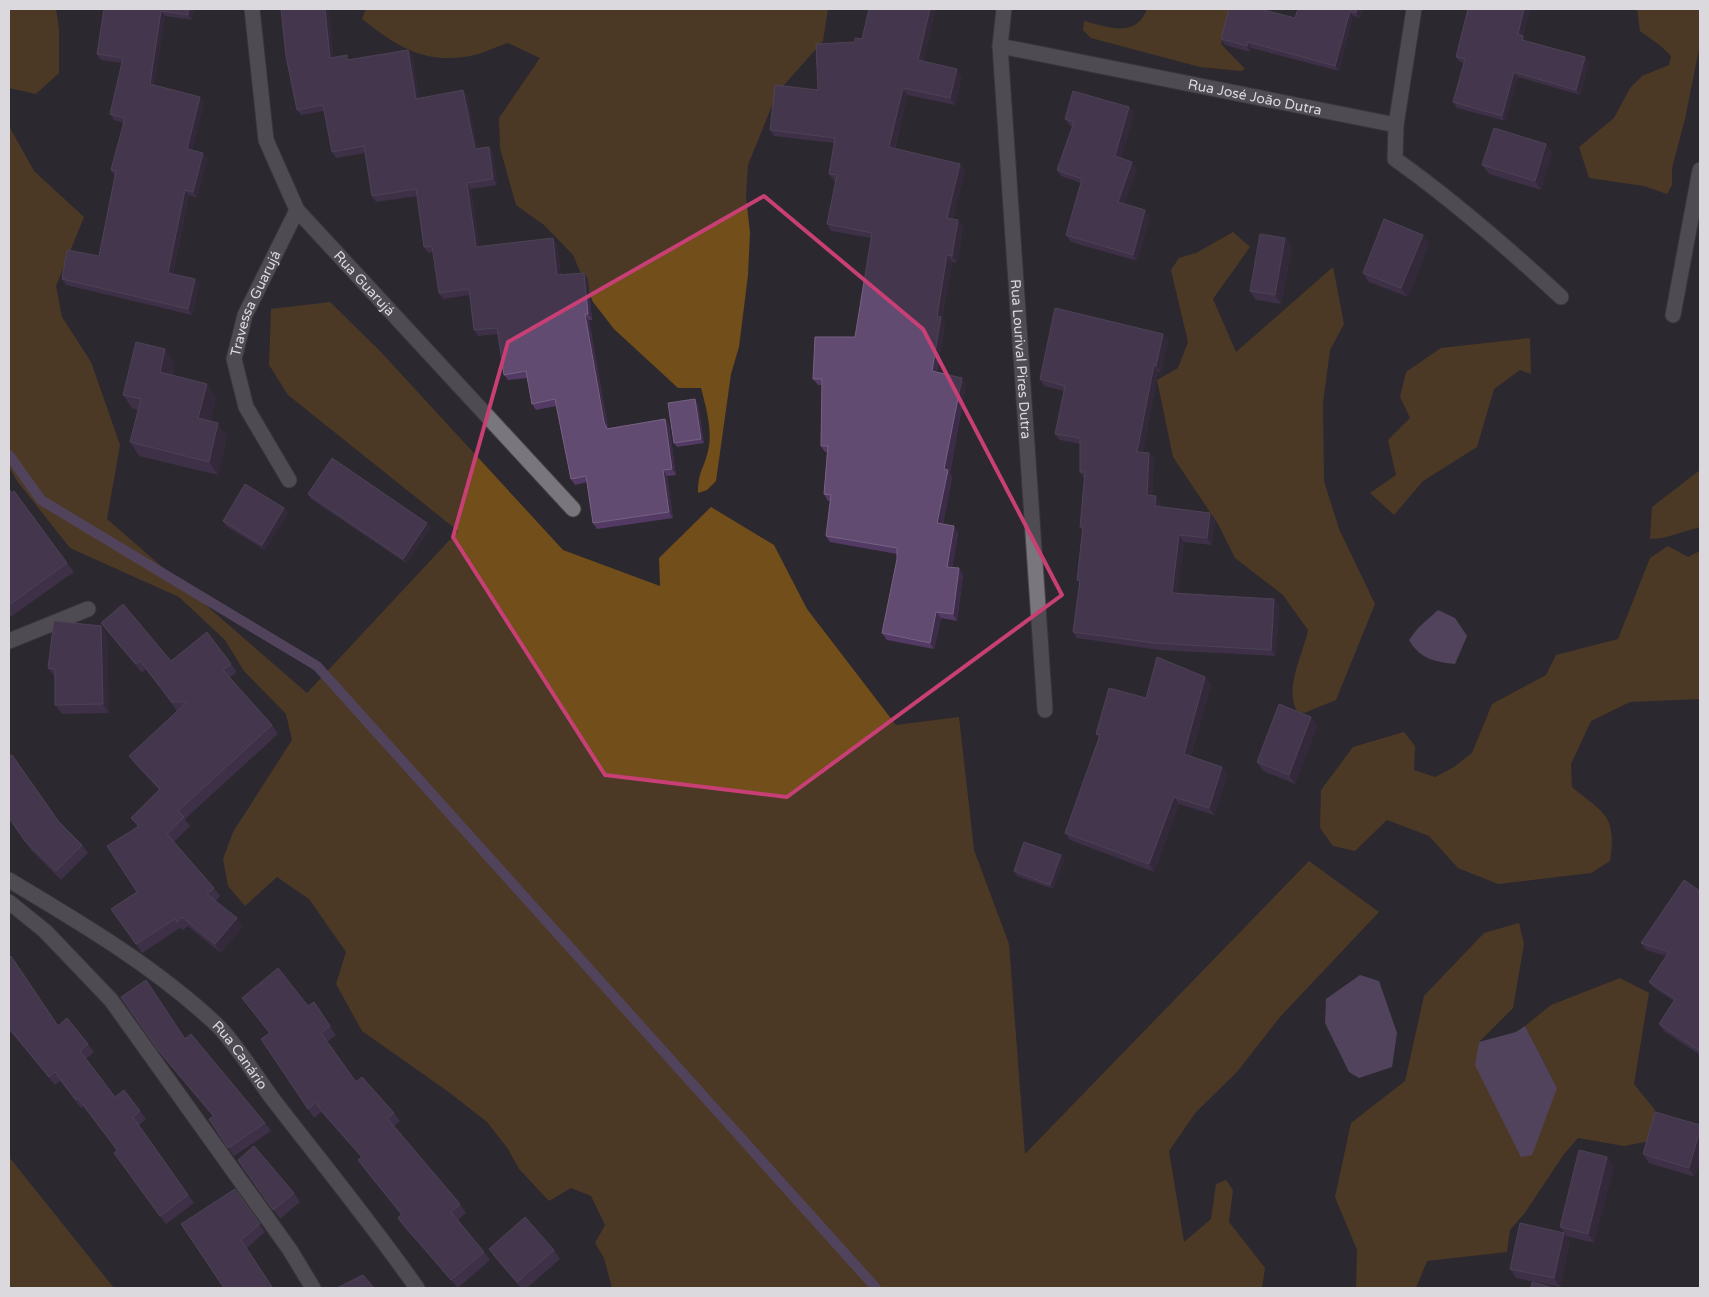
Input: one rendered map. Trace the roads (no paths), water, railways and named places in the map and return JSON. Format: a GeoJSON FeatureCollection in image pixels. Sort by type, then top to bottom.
{"type":"FeatureCollection","features":[{"type":"Feature","properties":{"kind":"street","name":"Rua Guarujá"},"geometry":{"type":"LineString","coordinates":[[252,9],[266,140],[297,210],[572,509]]}},
{"type":"Feature","properties":{"kind":"street","name":"Rua Lourival Pires Dutra"},"geometry":{"type":"LineString","coordinates":[[1004,9],[1000,46],[1045,710]]}},
{"type":"Feature","properties":{"kind":"street"},"geometry":{"type":"LineString","coordinates":[[1414,9],[1396,125],[1395,159],[1450,199],[1505,245],[1561,297]]}},
{"type":"Feature","properties":{"kind":"street","name":"Rua José João Dutra"},"geometry":{"type":"LineString","coordinates":[[1000,46],[1396,125]]}},
{"type":"Feature","properties":{"kind":"street"},"geometry":{"type":"LineString","coordinates":[[1673,315],[1700,170]]}},
{"type":"Feature","properties":{"kind":"street","name":"Travessa Guarujá"},"geometry":{"type":"LineString","coordinates":[[289,480],[246,407],[234,359],[245,315],[297,210]]}},
{"type":"Feature","properties":{"kind":"street"},"geometry":{"type":"LineString","coordinates":[[9,641],[88,609]]}},
{"type":"Feature","properties":{"kind":"street","name":"Rua Canário"},"geometry":{"type":"LineString","coordinates":[[9,880],[122,950],[180,993],[218,1026],[274,1102],[370,1222],[417,1288]]}},
{"type":"Feature","properties":{"kind":"street"},"geometry":{"type":"LineString","coordinates":[[9,902],[45,931],[111,1000],[290,1250],[313,1288]]}},
{"type":"Feature","properties":{"kind":"waterway"},"geometry":{"type":"LineString","coordinates":[[9,455],[41,500],[317,666],[876,1288]]}}]}
